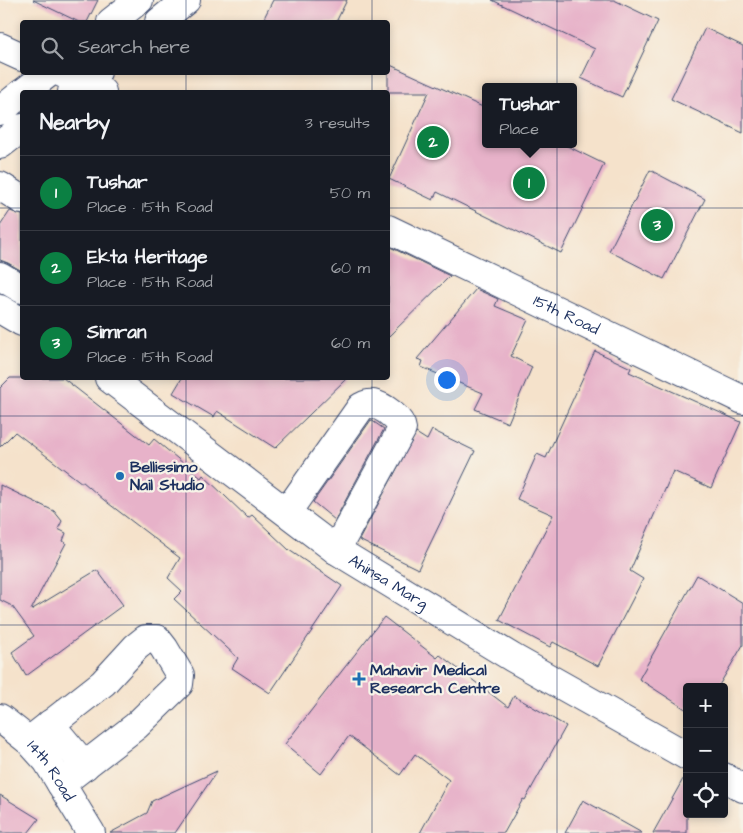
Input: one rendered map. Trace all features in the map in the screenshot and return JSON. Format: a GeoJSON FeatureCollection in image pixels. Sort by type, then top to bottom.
{"type":"FeatureCollection","features":[{"type":"Feature","properties":{"kind":"street"},"geometry":{"type":"LineString","coordinates":[[114,20],[139,0]]}},
{"type":"Feature","properties":{"kind":"street"},"geometry":{"type":"LineString","coordinates":[[161,20],[186,0]]}},
{"type":"Feature","properties":{"kind":"street"},"geometry":{"type":"LineString","coordinates":[[0,47],[20,56]]}},
{"type":"Feature","properties":{"kind":"street"},"geometry":{"type":"LineString","coordinates":[[27,90],[46,75]]}},
{"type":"Feature","properties":{"kind":"street"},"geometry":{"type":"LineString","coordinates":[[67,75],[89,85]]}},
{"type":"Feature","properties":{"kind":"street"},"geometry":{"type":"LineString","coordinates":[[0,111],[20,95]]}},
{"type":"Feature","properties":{"kind":"street"},"geometry":{"type":"LineString","coordinates":[[0,145],[20,130]]}},
{"type":"Feature","properties":{"kind":"street"},"geometry":{"type":"LineString","coordinates":[[0,186],[20,199]]}},
{"type":"Feature","properties":{"kind":"street"},"geometry":{"type":"LineString","coordinates":[[0,202],[20,214]]}},
{"type":"Feature","properties":{"kind":"street","name":"15th Road"},"geometry":{"type":"LineString","coordinates":[[390,231],[743,400]]}},
{"type":"Feature","properties":{"kind":"street"},"geometry":{"type":"LineString","coordinates":[[0,276],[20,288]]}},
{"type":"Feature","properties":{"kind":"street"},"geometry":{"type":"LineString","coordinates":[[0,309],[20,321]]}},
{"type":"Feature","properties":{"kind":"street","name":"Ahinsa Marg"},"geometry":{"type":"LineString","coordinates":[[112,380],[340,544],[513,658],[683,754]]}},
{"type":"Feature","properties":{"kind":"street"},"geometry":{"type":"LineString","coordinates":[[290,508],[361,407],[367,404],[374,404],[397,418],[402,423],[402,429],[340,544]]}},
{"type":"Feature","properties":{"kind":"street"},"geometry":{"type":"LineString","coordinates":[[29,741],[50,724],[103,683],[136,647],[146,639],[157,639],[180,675],[179,684],[136,726],[67,758],[50,724]]}},
{"type":"Feature","properties":{"kind":"street","name":"14th Road"},"geometry":{"type":"LineString","coordinates":[[0,718],[29,741],[67,758],[61,784],[90,833]]}},
{"type":"Feature","properties":{"kind":"street"},"geometry":{"type":"LineString","coordinates":[[728,780],[743,788]]}},
{"type":"Feature","properties":{"kind":"building"},"geometry":{"type":"Polygon","coordinates":[[[33,0],[98,0],[88,20],[75,20],[33,0]]]}},
{"type":"Feature","properties":{"kind":"building"},"geometry":{"type":"Polygon","coordinates":[[[273,0],[347,0],[337,20],[263,20],[273,0]]]}},
{"type":"Feature","properties":{"kind":"building"},"geometry":{"type":"Polygon","coordinates":[[[492,0],[614,0],[658,21],[622,97],[581,78],[595,49],[492,0]]]}},
{"type":"Feature","properties":{"kind":"building"},"geometry":{"type":"Polygon","coordinates":[[[705,28],[743,46],[743,133],[671,99],[705,28]]]}},
{"type":"Feature","properties":{"kind":"building"},"geometry":{"type":"Polygon","coordinates":[[[390,65],[482,107],[482,148],[571,148],[604,164],[561,253],[437,192],[433,200],[390,179],[429,92],[390,92],[388,90],[390,65]]]}},
{"type":"Feature","properties":{"kind":"building"},"geometry":{"type":"Polygon","coordinates":[[[650,170],[705,199],[664,279],[609,251],[650,170]]]}},
{"type":"Feature","properties":{"kind":"building"},"geometry":{"type":"Polygon","coordinates":[[[10,211],[20,214],[20,270],[0,260],[0,226],[10,211]]]}},
{"type":"Feature","properties":{"kind":"building"},"geometry":{"type":"Polygon","coordinates":[[[390,247],[450,276],[390,335],[390,247]]]}},
{"type":"Feature","properties":{"kind":"building"},"geometry":{"type":"Polygon","coordinates":[[[476,289],[498,299],[495,306],[528,320],[511,356],[532,367],[508,423],[475,409],[483,393],[421,367],[423,361],[417,359],[476,289]]]}},
{"type":"Feature","properties":{"kind":"building"},"geometry":{"type":"Polygon","coordinates":[[[595,351],[631,368],[629,372],[741,422],[711,488],[673,471],[630,571],[643,579],[598,666],[553,642],[550,647],[499,620],[553,515],[517,499],[537,454],[546,458],[595,351]]]}},
{"type":"Feature","properties":{"kind":"building"},"geometry":{"type":"Polygon","coordinates":[[[10,378],[20,378],[20,380],[66,380],[149,445],[154,439],[201,478],[203,475],[248,518],[252,515],[289,550],[342,586],[270,693],[232,668],[238,658],[174,599],[182,591],[168,578],[180,558],[82,481],[82,483],[15,432],[0,447],[0,388],[10,378]]]}},
{"type":"Feature","properties":{"kind":"building"},"geometry":{"type":"Polygon","coordinates":[[[181,380],[345,380],[275,448],[217,411],[214,417],[173,393],[181,380]]]}},
{"type":"Feature","properties":{"kind":"building"},"geometry":{"type":"Polygon","coordinates":[[[371,420],[384,429],[335,520],[313,502],[371,420]]]}},
{"type":"Feature","properties":{"kind":"building"},"geometry":{"type":"Polygon","coordinates":[[[432,430],[475,451],[418,569],[359,540],[416,433],[427,440],[432,430]]]}},
{"type":"Feature","properties":{"kind":"building"},"geometry":{"type":"Polygon","coordinates":[[[0,485],[54,511],[62,521],[58,529],[66,533],[63,541],[66,543],[31,610],[97,570],[123,605],[26,676],[12,652],[34,636],[12,606],[0,600],[0,485]]]}},
{"type":"Feature","properties":{"kind":"building"},"geometry":{"type":"Polygon","coordinates":[[[697,575],[743,603],[743,645],[720,683],[683,683],[683,707],[639,679],[697,575]]]}},
{"type":"Feature","properties":{"kind":"building"},"geometry":{"type":"Polygon","coordinates":[[[384,617],[437,658],[440,655],[508,707],[514,696],[566,726],[525,800],[523,799],[504,833],[420,833],[449,780],[415,754],[400,775],[349,736],[321,774],[285,744],[384,617]]]}},
{"type":"Feature","properties":{"kind":"building"},"geometry":{"type":"Polygon","coordinates":[[[217,771],[175,833],[110,833],[147,813],[152,801],[217,771]]]}},
{"type":"Feature","properties":{"kind":"building"},"geometry":{"type":"Polygon","coordinates":[[[683,779],[683,818],[687,818],[687,833],[653,833],[683,779]]]}},
{"type":"Feature","properties":{"kind":"building"},"geometry":{"type":"Polygon","coordinates":[[[0,795],[39,819],[28,833],[0,833],[0,795]]]}},
{"type":"Feature","properties":{"kind":"building"},"geometry":{"type":"Polygon","coordinates":[[[583,800],[642,833],[565,833],[583,800]]]}},
{"type":"Feature","properties":{"kind":"place","name":"Ekta Heritage"},"geometry":{"type":"Point","coordinates":[433,142]}},
{"type":"Feature","properties":{"kind":"place","name":"Tushar"},"geometry":{"type":"Point","coordinates":[529,183]}},
{"type":"Feature","properties":{"kind":"place","name":"Simran"},"geometry":{"type":"Point","coordinates":[657,225]}},
{"type":"Feature","properties":{"kind":"place","name":"Bellissimo Nail Studio"},"geometry":{"type":"Point","coordinates":[120,476]}},
{"type":"Feature","properties":{"kind":"place","name":"Mahavir Medical Research Centre"},"geometry":{"type":"Point","coordinates":[359,679]}}]}
